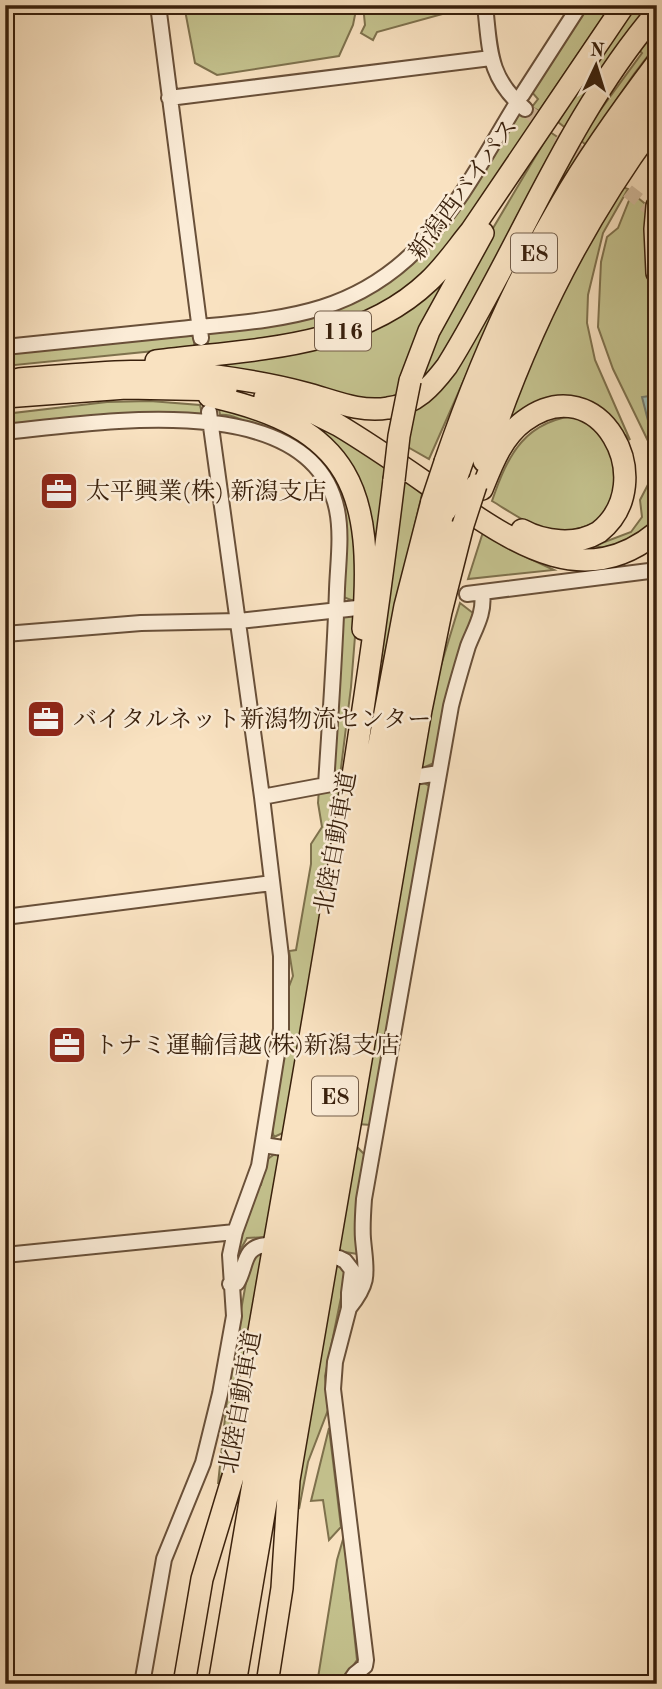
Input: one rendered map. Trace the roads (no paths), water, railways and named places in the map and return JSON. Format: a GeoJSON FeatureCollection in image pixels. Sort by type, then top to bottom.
{"type":"FeatureCollection","features":[{"type":"Feature","properties":{"kind":"highway","name":"新潟西バイパス"},"geometry":{"type":"LineString","coordinates":[[12,380],[286,346],[351,329],[410,296],[444,266],[471,231],[624,5]]}},
{"type":"Feature","properties":{"kind":"highway"},"geometry":{"type":"LineString","coordinates":[[12,380],[105,372],[156,371],[214,375],[372,409],[397,406],[413,400],[424,392],[447,366],[601,89],[657,12]]}},
{"type":"Feature","properties":{"kind":"highway","name":"北陸自動車道"},"geometry":{"type":"LineString","coordinates":[[219,1684],[382,726],[405,607],[452,467],[481,366],[523,274],[561,202],[624,107],[657,63]]}},
{"type":"Feature","properties":{"kind":"highway","name":"北陸自動車道"},"geometry":{"type":"LineString","coordinates":[[452,467],[536,282],[559,238],[657,90]]}},
{"type":"Feature","properties":{"kind":"highway"},"geometry":{"type":"LineString","coordinates":[[184,1684],[202,1579],[235,1470],[346,785],[379,600],[410,381],[442,306],[562,96]]}},
{"type":"Feature","properties":{"kind":"highway"},"geometry":{"type":"LineString","coordinates":[[267,1684],[282,1588],[289,1480],[431,657],[465,526],[513,379],[576,247],[657,121]]}},
{"type":"Feature","properties":{"kind":"highway"},"geometry":{"type":"LineString","coordinates":[[657,206],[657,273]]}},
{"type":"Feature","properties":{"kind":"highway"},"geometry":{"type":"LineString","coordinates":[[269,385],[325,404],[355,421],[495,515],[544,539],[578,540],[607,527],[618,516],[626,502],[631,487],[630,458],[617,430],[604,419],[589,411],[555,407],[538,412],[511,434],[479,487]]}},
{"type":"Feature","properties":{"kind":"highway"},"geometry":{"type":"LineString","coordinates":[[5,397],[126,388],[231,391],[261,396],[314,413],[364,440],[491,527],[544,554],[574,559],[601,559],[628,551],[657,532]]}},
{"type":"Feature","properties":{"kind":"highway"},"geometry":{"type":"LineString","coordinates":[[162,388],[229,401],[292,423],[323,444],[345,471],[352,486],[359,513],[365,583],[346,785]]}},
{"type":"Feature","properties":{"kind":"highway","name":"北陸自動車道"},"geometry":{"type":"LineString","coordinates":[[235,1684],[400,718],[439,506]]}},
{"type":"Feature","properties":{"kind":"street"},"geometry":{"type":"LineString","coordinates":[[158,5],[201,332]]}},
{"type":"Feature","properties":{"kind":"street"},"geometry":{"type":"LineString","coordinates":[[485,5],[491,58],[497,76],[524,103]]}},
{"type":"Feature","properties":{"kind":"street"},"geometry":{"type":"LineString","coordinates":[[5,347],[201,332],[309,313],[344,300],[373,285],[397,268],[443,220],[524,103],[580,5]]}},
{"type":"Feature","properties":{"kind":"street"},"geometry":{"type":"LineString","coordinates":[[169,98],[491,58]]}},
{"type":"Feature","properties":{"kind":"street"},"geometry":{"type":"LineString","coordinates":[[5,432],[124,420],[210,417],[288,443],[321,472],[331,490],[337,510],[339,533],[338,621],[326,785]]}},
{"type":"Feature","properties":{"kind":"street"},"geometry":{"type":"LineString","coordinates":[[142,1684],[167,1548],[203,1463],[220,1394],[233,1316],[230,1255],[234,1232],[250,1194],[263,1145],[281,1029],[281,956],[239,621],[210,417]]}},
{"type":"Feature","properties":{"kind":"street"},"geometry":{"type":"LineString","coordinates":[[349,1308],[363,1289],[367,1276],[363,1215],[375,1135],[456,686],[481,616],[483,603],[474,594],[657,570]]}},
{"type":"Feature","properties":{"kind":"street"},"geometry":{"type":"LineString","coordinates":[[5,634],[141,623],[239,621],[357,608]]}},
{"type":"Feature","properties":{"kind":"street"},"geometry":{"type":"LineString","coordinates":[[420,776],[439,773]]}},
{"type":"Feature","properties":{"kind":"street"},"geometry":{"type":"LineString","coordinates":[[262,797],[326,785],[346,785]]}},
{"type":"Feature","properties":{"kind":"street"},"geometry":{"type":"LineString","coordinates":[[5,917],[272,883]]}},
{"type":"Feature","properties":{"kind":"street"},"geometry":{"type":"LineString","coordinates":[[359,1139],[375,1135]]}},
{"type":"Feature","properties":{"kind":"street"},"geometry":{"type":"LineString","coordinates":[[263,1145],[283,1148]]}},
{"type":"Feature","properties":{"kind":"street"},"geometry":{"type":"LineString","coordinates":[[5,1255],[234,1232]]}},
{"type":"Feature","properties":{"kind":"street"},"geometry":{"type":"LineString","coordinates":[[230,1284],[237,1283],[241,1277],[250,1251],[266,1245]]}},
{"type":"Feature","properties":{"kind":"street"},"geometry":{"type":"LineString","coordinates":[[339,1258],[352,1270],[349,1308],[335,1362],[333,1389],[366,1660],[365,1666],[348,1684]]}},
{"type":"Feature","properties":{"kind":"water"},"geometry":{"type":"Polygon","coordinates":[[[657,395],[657,452],[656,452],[642,397],[657,395]]]}},
{"type":"Feature","properties":{"kind":"tunnel"},"geometry":{"type":"LineString","coordinates":[[525,109],[595,165]]}},
{"type":"Feature","properties":{"kind":"tunnel"},"geometry":{"type":"LineString","coordinates":[[611,178],[657,214]]}},
{"type":"Feature","properties":{"kind":"place","name":"太平興業(株) 新潟支店"},"geometry":{"type":"Point","coordinates":[59,491]}},
{"type":"Feature","properties":{"kind":"place","name":"バイタルネット新潟物流センター"},"geometry":{"type":"Point","coordinates":[46,719]}},
{"type":"Feature","properties":{"kind":"place","name":"トナミ運輸信越(株)新潟支店"},"geometry":{"type":"Point","coordinates":[67,1045]}}]}
